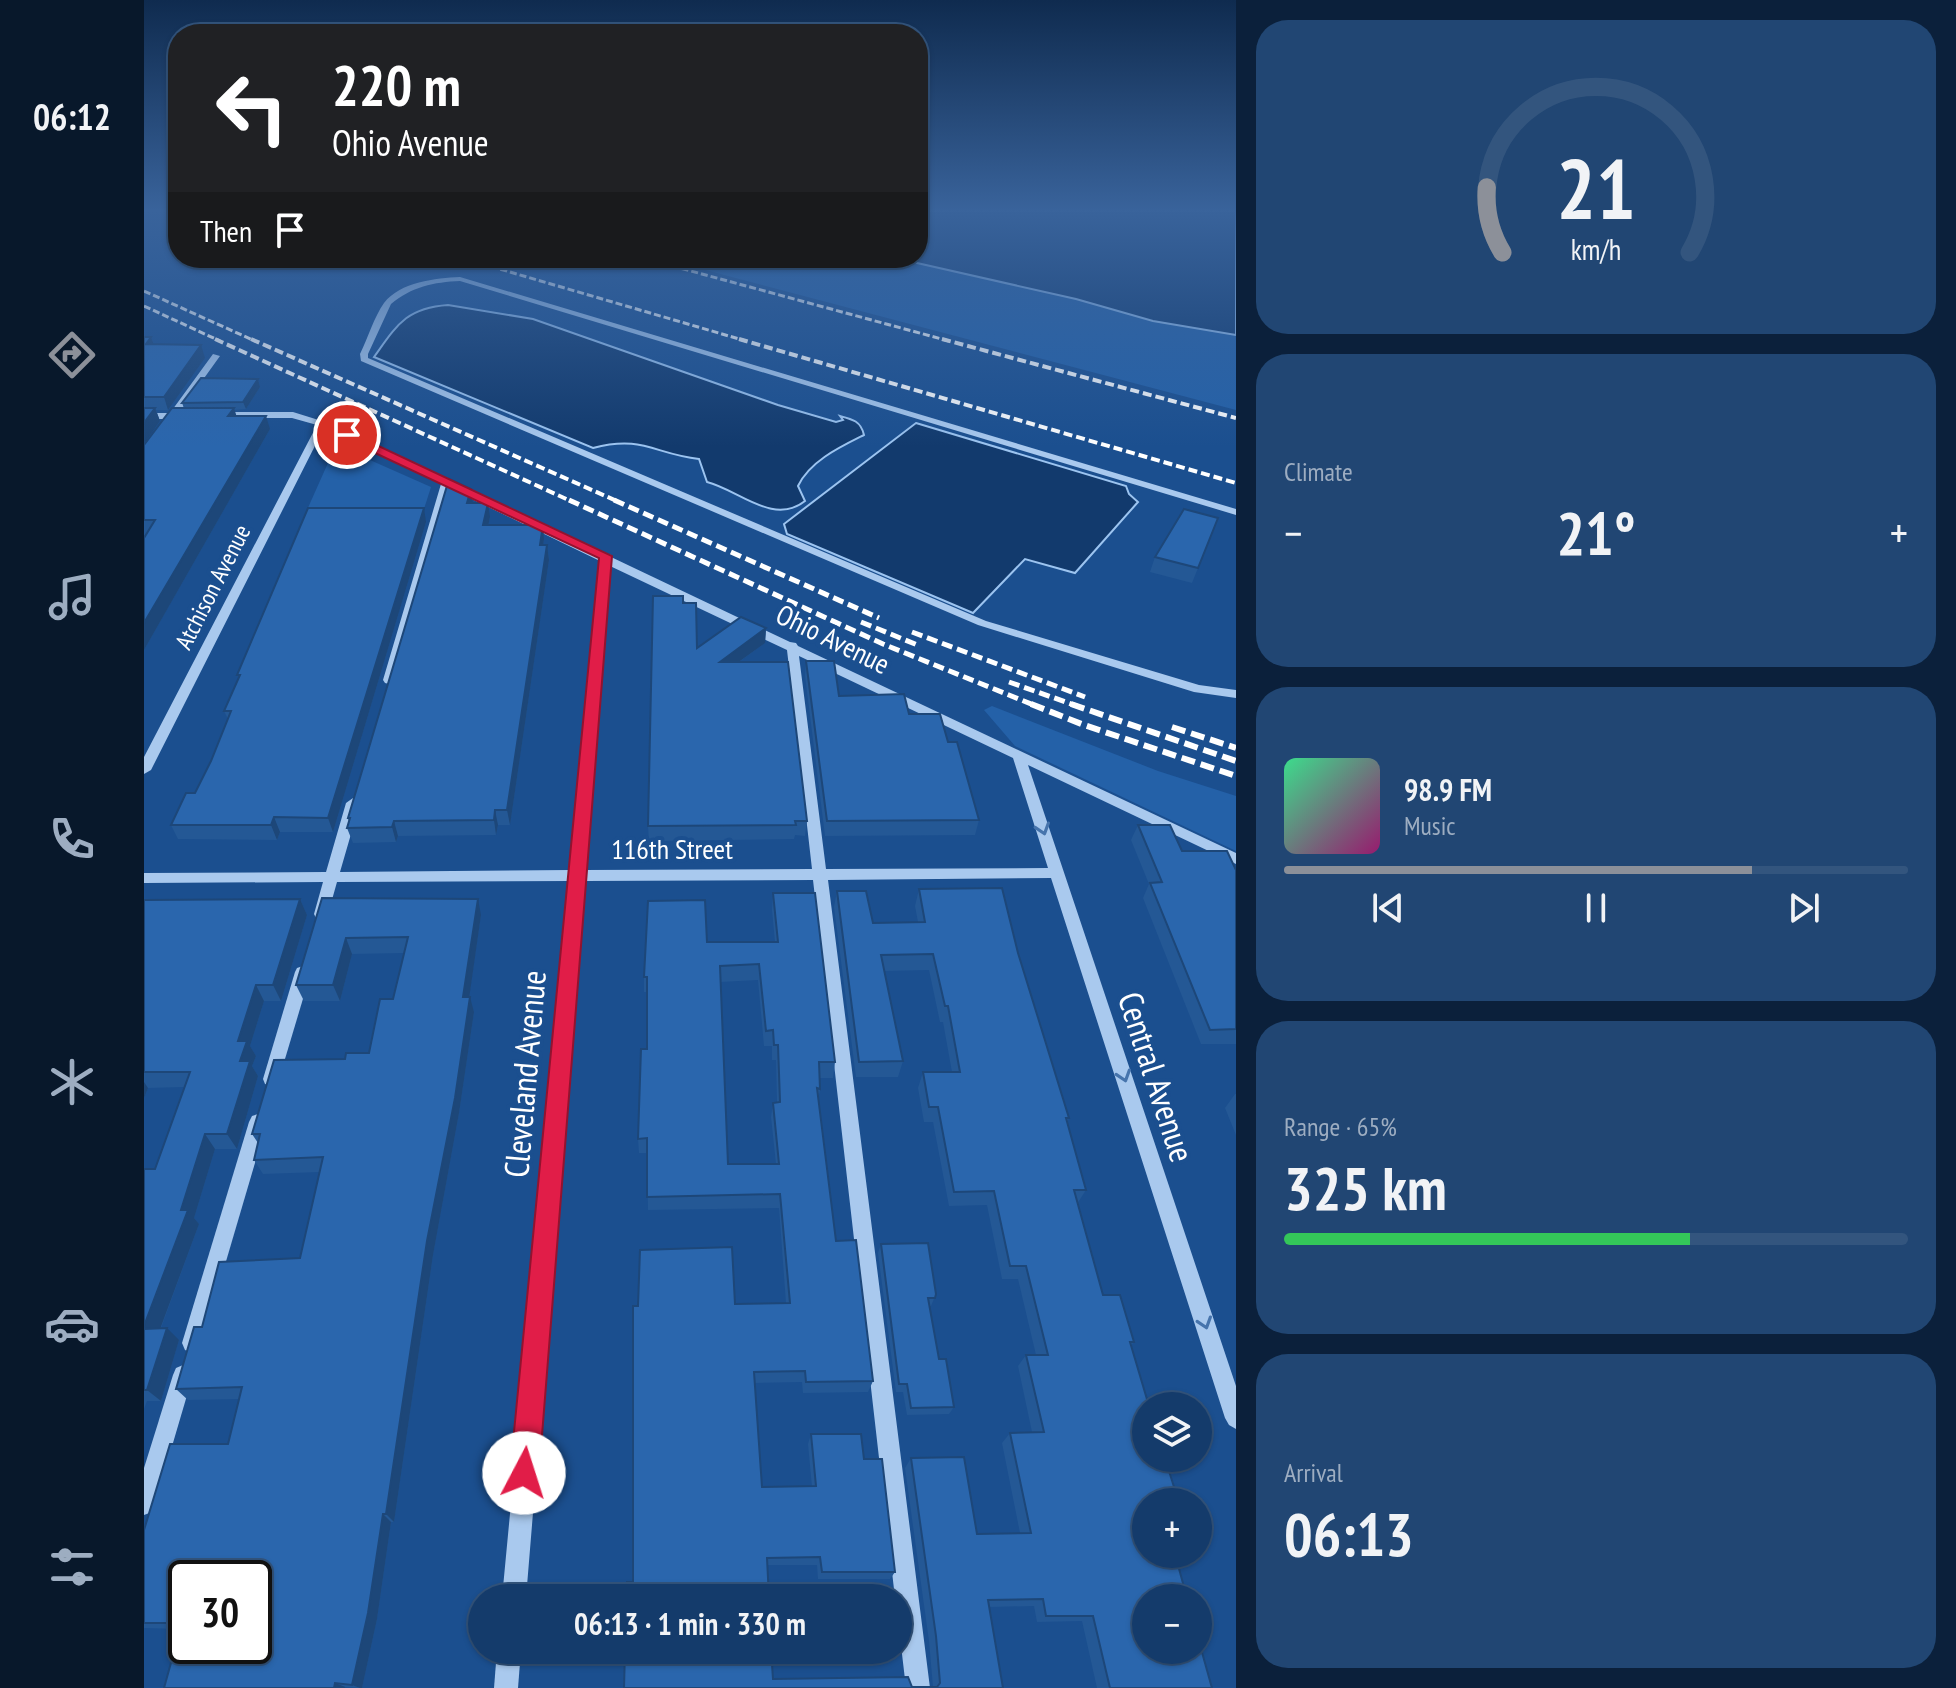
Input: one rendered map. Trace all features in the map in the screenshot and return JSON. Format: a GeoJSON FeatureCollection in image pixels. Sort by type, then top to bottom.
{"type":"FeatureCollection","features":[{"type":"Feature","properties":{"kind":"street"},"geometry":{"type":"LineString","coordinates":[[412,290],[394,297],[364,359],[982,623],[1198,689],[1236,694]]}},
{"type":"Feature","properties":{"kind":"street"},"geometry":{"type":"LineString","coordinates":[[496,290],[1236,512]]}},
{"type":"Feature","properties":{"kind":"street"},"geometry":{"type":"LineString","coordinates":[[163,429],[216,356]]}},
{"type":"Feature","properties":{"kind":"street","name":"Ohio Avenue"},"geometry":{"type":"LineString","coordinates":[[202,416],[293,415],[322,424],[606,556],[1236,859]]}},
{"type":"Feature","properties":{"kind":"street"},"geometry":{"type":"LineString","coordinates":[[144,416],[187,416]]}},
{"type":"Feature","properties":{"kind":"street","name":"Atchison Avenue"},"geometry":{"type":"LineString","coordinates":[[144,770],[322,424]]}},
{"type":"Feature","properties":{"kind":"street"},"geometry":{"type":"LineString","coordinates":[[384,695],[446,482]]}},
{"type":"Feature","properties":{"kind":"street","name":"Cleveland Avenue"},"geometry":{"type":"LineString","coordinates":[[515,1584],[606,556]]}},
{"type":"Feature","properties":{"kind":"street"},"geometry":{"type":"LineString","coordinates":[[792,645],[918,1688]]}},
{"type":"Feature","properties":{"kind":"street","name":"Central Avenue"},"geometry":{"type":"LineString","coordinates":[[1018,755],[1236,1418]]}},
{"type":"Feature","properties":{"kind":"street"},"geometry":{"type":"LineString","coordinates":[[317,925],[358,787]]}},
{"type":"Feature","properties":{"kind":"street","name":"116th Street"},"geometry":{"type":"LineString","coordinates":[[144,878],[1057,873]]}},
{"type":"Feature","properties":{"kind":"street"},"geometry":{"type":"LineString","coordinates":[[144,1504],[308,955]]}},
{"type":"Feature","properties":{"kind":"street"},"geometry":{"type":"LineString","coordinates":[[506,1688],[508,1664]]}},
{"type":"Feature","properties":{"kind":"shaded area"},"geometry":{"type":"Polygon","coordinates":[[[780,290],[1035,290],[1153,321],[1236,335],[1236,410],[780,290]]]}},
{"type":"Feature","properties":{"kind":"shaded area"},"geometry":{"type":"Polygon","coordinates":[[[1035,290],[1236,290],[1236,335],[1153,321],[1035,290]]]}},
{"type":"Feature","properties":{"kind":"shaded area"},"geometry":{"type":"Polygon","coordinates":[[[448,305],[533,319],[778,405],[836,422],[843,420],[840,416],[848,418],[858,424],[864,435],[826,456],[810,469],[798,486],[805,501],[793,508],[768,508],[707,482],[699,459],[637,444],[593,448],[374,357],[389,336],[412,314],[448,305]]]}},
{"type":"Feature","properties":{"kind":"shaded area"},"geometry":{"type":"Polygon","coordinates":[[[916,423],[1126,486],[1138,502],[1075,573],[1025,559],[973,613],[787,534],[784,524],[916,423]]]}},
{"type":"Feature","properties":{"kind":"shaded area"},"geometry":{"type":"Polygon","coordinates":[[[336,445],[431,487],[424,509],[307,510],[336,445]]]}},
{"type":"Feature","properties":{"kind":"shaded area"},"geometry":{"type":"Polygon","coordinates":[[[992,706],[1158,771],[1236,796],[1236,851],[1015,746],[984,710],[992,706]]]}},
{"type":"Feature","properties":{"kind":"building"},"geometry":{"type":"Polygon","coordinates":[[[144,337],[151,337],[146,344],[201,345],[164,397],[144,397],[144,337]]]}},
{"type":"Feature","properties":{"kind":"building"},"geometry":{"type":"Polygon","coordinates":[[[201,378],[258,379],[243,402],[182,403],[201,378]]]}},
{"type":"Feature","properties":{"kind":"building"},"geometry":{"type":"Polygon","coordinates":[[[144,408],[155,408],[144,423],[144,408]]]}},
{"type":"Feature","properties":{"kind":"building"},"geometry":{"type":"Polygon","coordinates":[[[172,408],[234,408],[228,416],[266,416],[144,623],[144,538],[155,520],[144,520],[144,445],[172,408]]]}},
{"type":"Feature","properties":{"kind":"building"},"geometry":{"type":"Polygon","coordinates":[[[449,479],[471,489],[467,503],[488,503],[483,525],[543,525],[540,545],[547,545],[507,810],[495,810],[494,820],[394,821],[392,827],[347,828],[348,818],[449,479]]]}},
{"type":"Feature","properties":{"kind":"building"},"geometry":{"type":"Polygon","coordinates":[[[308,508],[424,508],[328,818],[274,817],[271,825],[171,825],[186,793],[195,793],[211,761],[231,711],[224,711],[240,675],[237,675],[308,508]]]}},
{"type":"Feature","properties":{"kind":"building"},"geometry":{"type":"Polygon","coordinates":[[[1184,509],[1218,518],[1198,568],[1155,557],[1184,509]]]}},
{"type":"Feature","properties":{"kind":"building"},"geometry":{"type":"Polygon","coordinates":[[[653,596],[683,596],[683,603],[696,603],[697,648],[741,617],[766,628],[720,662],[788,662],[807,821],[795,821],[796,825],[648,826],[653,596]]]}},
{"type":"Feature","properties":{"kind":"building"},"geometry":{"type":"Polygon","coordinates":[[[806,661],[834,661],[839,696],[904,694],[909,714],[940,714],[948,742],[957,742],[979,820],[827,821],[806,661]]]}},
{"type":"Feature","properties":{"kind":"building"},"geometry":{"type":"Polygon","coordinates":[[[1138,825],[1170,825],[1182,851],[1227,851],[1236,870],[1236,1029],[1210,1030],[1150,883],[1162,882],[1138,825]]]}},
{"type":"Feature","properties":{"kind":"building"},"geometry":{"type":"Polygon","coordinates":[[[1002,888],[1018,953],[1069,1118],[1066,1118],[1086,1190],[1074,1190],[1103,1295],[1120,1295],[1134,1342],[1130,1342],[1145,1392],[1132,1392],[1132,1472],[1169,1472],[1174,1488],[1132,1488],[1132,1568],[1179,1568],[1183,1584],[1132,1584],[1132,1664],[1205,1664],[1212,1688],[1110,1688],[1093,1616],[1046,1616],[1043,1599],[988,1600],[1003,1688],[624,1688],[625,1664],[772,1664],[773,1679],[908,1677],[912,1687],[937,1687],[940,1683],[936,1636],[911,1458],[964,1457],[977,1534],[1031,1533],[1010,1433],[1044,1432],[1026,1355],[1048,1355],[1026,1266],[1010,1266],[994,1191],[954,1192],[938,1107],[929,1107],[923,1072],[960,1072],[948,1006],[945,1006],[933,954],[881,955],[903,1061],[859,1062],[837,891],[866,891],[873,923],[925,922],[919,889],[1002,888]]]}},
{"type":"Feature","properties":{"kind":"building"},"geometry":{"type":"Polygon","coordinates":[[[773,893],[815,893],[835,1062],[819,1062],[820,1089],[817,1088],[836,1241],[856,1240],[873,1381],[806,1382],[805,1371],[754,1372],[762,1487],[816,1486],[811,1434],[861,1434],[864,1459],[882,1459],[895,1572],[822,1572],[820,1557],[767,1558],[768,1584],[627,1584],[633,1582],[633,1306],[638,1306],[640,1250],[732,1247],[735,1304],[790,1303],[780,1194],[647,1197],[647,1138],[638,1139],[641,1049],[647,1049],[647,977],[644,977],[648,901],[705,900],[707,942],[778,942],[773,893]],[[759,964],[720,966],[728,1164],[779,1164],[773,1103],[780,1102],[778,1045],[774,1045],[773,1030],[766,1031],[759,964]]]}},
{"type":"Feature","properties":{"kind":"building"},"geometry":{"type":"Polygon","coordinates":[[[322,898],[478,899],[463,997],[470,997],[455,1098],[427,1241],[386,1514],[383,1514],[368,1613],[352,1685],[335,1683],[334,1688],[164,1688],[171,1664],[272,1664],[272,1560],[168,1560],[168,1623],[144,1623],[144,1530],[170,1444],[228,1444],[242,1387],[176,1389],[194,1327],[202,1327],[219,1262],[300,1258],[323,1157],[254,1160],[260,1134],[252,1134],[274,1060],[345,1059],[346,1053],[369,1053],[380,999],[393,999],[408,937],[346,938],[333,985],[296,985],[322,898]]]}},
{"type":"Feature","properties":{"kind":"building"},"geometry":{"type":"Polygon","coordinates":[[[300,899],[273,985],[256,985],[238,1041],[247,1041],[240,1061],[250,1061],[227,1134],[205,1134],[181,1210],[188,1210],[144,1326],[144,1169],[155,1169],[190,1072],[144,1072],[144,900],[300,899]]]}},
{"type":"Feature","properties":{"kind":"building"},"geometry":{"type":"Polygon","coordinates":[[[928,1243],[936,1294],[935,1298],[928,1298],[939,1359],[946,1359],[954,1407],[911,1408],[907,1384],[899,1384],[881,1244],[928,1243]]]}},
{"type":"Feature","properties":{"kind":"building"},"geometry":{"type":"Polygon","coordinates":[[[167,1328],[147,1390],[144,1390],[144,1329],[167,1328]]]}},
{"type":"Feature","properties":{"kind":"railway"},"geometry":{"type":"LineString","coordinates":[[571,290],[746,341]]}},
{"type":"Feature","properties":{"kind":"railway"},"geometry":{"type":"LineString","coordinates":[[760,290],[949,341]]}},
{"type":"Feature","properties":{"kind":"railway"},"geometry":{"type":"LineString","coordinates":[[144,291],[255,341]]}},
{"type":"Feature","properties":{"kind":"railway"},"geometry":{"type":"LineString","coordinates":[[144,306],[220,341]]}},
{"type":"Feature","properties":{"kind":"railway"},"geometry":{"type":"LineString","coordinates":[[215,339],[573,502]]}},
{"type":"Feature","properties":{"kind":"railway"},"geometry":{"type":"LineString","coordinates":[[251,339],[619,502]]}},
{"type":"Feature","properties":{"kind":"railway"},"geometry":{"type":"LineString","coordinates":[[739,339],[1236,483]]}},
{"type":"Feature","properties":{"kind":"railway"},"geometry":{"type":"LineString","coordinates":[[942,339],[1236,418]]}},
{"type":"Feature","properties":{"kind":"railway"},"geometry":{"type":"LineString","coordinates":[[569,500],[883,644],[1034,705]]}},
{"type":"Feature","properties":{"kind":"railway"},"geometry":{"type":"LineString","coordinates":[[614,500],[879,618]]}},
{"type":"Feature","properties":{"kind":"railway"},"geometry":{"type":"LineString","coordinates":[[861,622],[920,646]]}},
{"type":"Feature","properties":{"kind":"railway"},"geometry":{"type":"LineString","coordinates":[[912,632],[1085,697]]}},
{"type":"Feature","properties":{"kind":"railway"},"geometry":{"type":"LineString","coordinates":[[1009,682],[1077,706]]}},
{"type":"Feature","properties":{"kind":"railway"},"geometry":{"type":"LineString","coordinates":[[1071,704],[1236,761]]}},
{"type":"Feature","properties":{"kind":"railway"},"geometry":{"type":"LineString","coordinates":[[1034,705],[1236,776]]}},
{"type":"Feature","properties":{"kind":"railway"},"geometry":{"type":"LineString","coordinates":[[1172,727],[1236,748]]}},
{"type":"Feature","properties":{"kind":"route"},"geometry":{"type":"LineString","coordinates":[[347,435],[606,556],[524,1473]]}}]}
